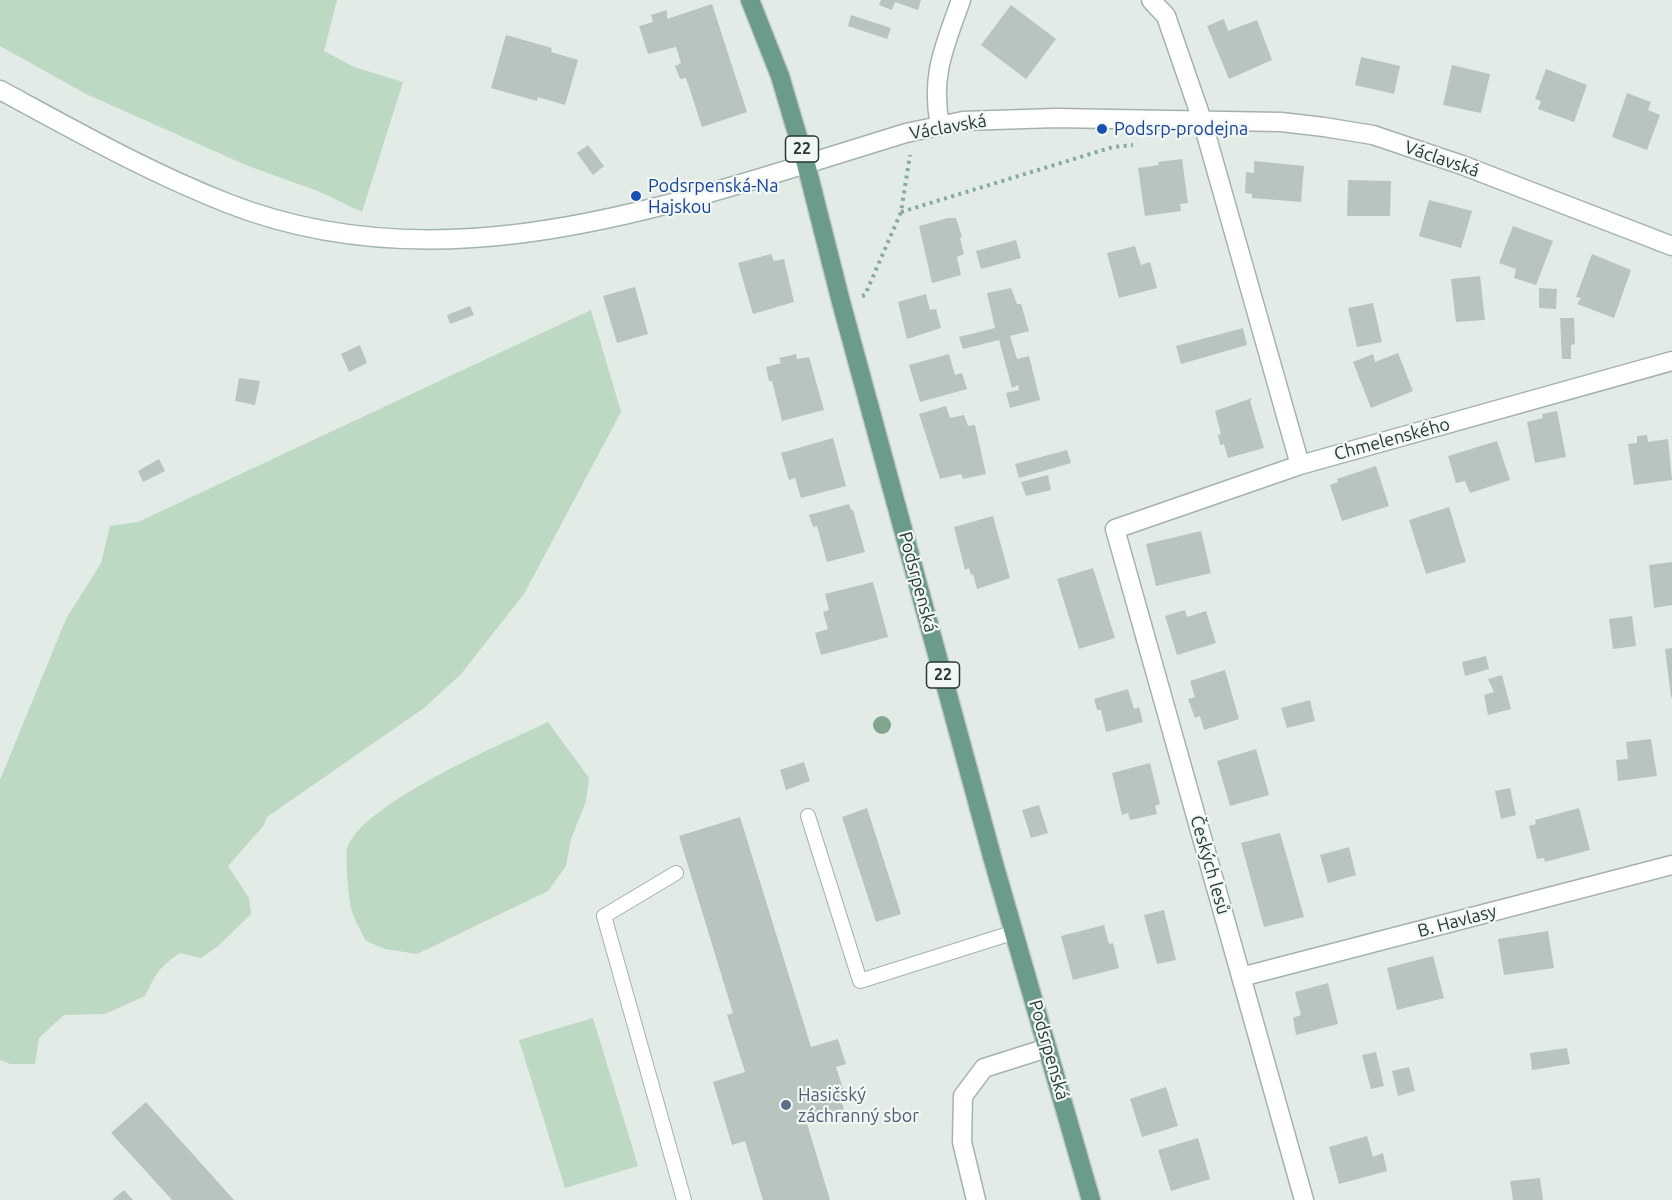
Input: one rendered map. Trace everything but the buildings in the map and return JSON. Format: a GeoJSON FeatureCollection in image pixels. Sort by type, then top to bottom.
{"type":"FeatureCollection","features":[{"type":"Feature","properties":{"kind":"main road","name":"Podsrpenská"},"geometry":{"type":"LineString","coordinates":[[750,0],[780,76],[806,164],[841,302],[990,849],[1091,1200]]}},
{"type":"Feature","properties":{"kind":"street"},"geometry":{"type":"LineString","coordinates":[[940,125],[936,109],[936,78],[939,61],[961,0]]}},
{"type":"Feature","properties":{"kind":"street"},"geometry":{"type":"LineString","coordinates":[[1151,0],[1166,16],[1202,120],[1300,465]]}},
{"type":"Feature","properties":{"kind":"street","name":"Václavská"},"geometry":{"type":"LineString","coordinates":[[0,90],[119,154],[228,204],[278,220],[332,232],[391,239],[452,241],[490,238],[612,219],[708,195],[906,133],[963,121],[1007,118],[1281,122],[1373,135],[1462,165],[1672,246]]}},
{"type":"Feature","properties":{"kind":"street","name":"Chmelenského"},"geometry":{"type":"LineString","coordinates":[[1115,530],[1300,465],[1672,362]]}},
{"type":"Feature","properties":{"kind":"street","name":"Českých lesů"},"geometry":{"type":"LineString","coordinates":[[1115,530],[1304,1200]]}},
{"type":"Feature","properties":{"kind":"street","name":"B. Havlasy"},"geometry":{"type":"LineString","coordinates":[[1241,977],[1672,865]]}},
{"type":"Feature","properties":{"kind":"street"},"geometry":{"type":"LineString","coordinates":[[976,1200],[962,1142],[963,1096],[984,1068],[1047,1048]]}},
{"type":"Feature","properties":{"kind":"lane"},"geometry":{"type":"LineString","coordinates":[[808,816],[860,981],[1015,932]]}},
{"type":"Feature","properties":{"kind":"lane"},"geometry":{"type":"LineString","coordinates":[[676,873],[604,916],[684,1200]]}},
{"type":"Feature","properties":{"kind":"path"},"geometry":{"type":"LineString","coordinates":[[901,212],[1113,147],[1148,142],[1153,119]]}},
{"type":"Feature","properties":{"kind":"path"},"geometry":{"type":"LineString","coordinates":[[841,302],[865,295],[901,212],[910,155],[906,133]]}},
{"type":"Feature","properties":{"kind":"green space"},"geometry":{"type":"Polygon","coordinates":[[[0,0],[337,0],[324,51],[354,67],[403,82],[362,212],[318,191],[248,166],[86,94],[0,46],[0,0]]]}},
{"type":"Feature","properties":{"kind":"green space"},"geometry":{"type":"Polygon","coordinates":[[[591,310],[621,412],[524,594],[461,674],[424,708],[267,817],[264,825],[228,866],[249,898],[251,914],[218,946],[201,958],[180,953],[159,972],[145,996],[105,1014],[64,1015],[39,1038],[35,1064],[10,1064],[0,1060],[0,780],[66,619],[101,563],[110,526],[138,522],[591,310]]]}},
{"type":"Feature","properties":{"kind":"green space"},"geometry":{"type":"Polygon","coordinates":[[[548,722],[589,778],[586,801],[571,839],[566,866],[548,891],[417,954],[385,949],[366,941],[350,904],[346,860],[347,849],[358,831],[378,813],[436,776],[548,722]]]}},
{"type":"Feature","properties":{"kind":"green space"},"geometry":{"type":"Polygon","coordinates":[[[593,1018],[638,1166],[565,1188],[519,1040],[593,1018]]]}},
{"type":"Feature","properties":{"kind":"place","name":"Podsrp-prodejna"},"geometry":{"type":"Point","coordinates":[1102,129]}},
{"type":"Feature","properties":{"kind":"place","name":"Podsrpenská-Na Hajskou"},"geometry":{"type":"Point","coordinates":[636,196]}},
{"type":"Feature","properties":{"kind":"place","name":"Hasičský záchranný sbor"},"geometry":{"type":"Point","coordinates":[786,1105]}}]}
